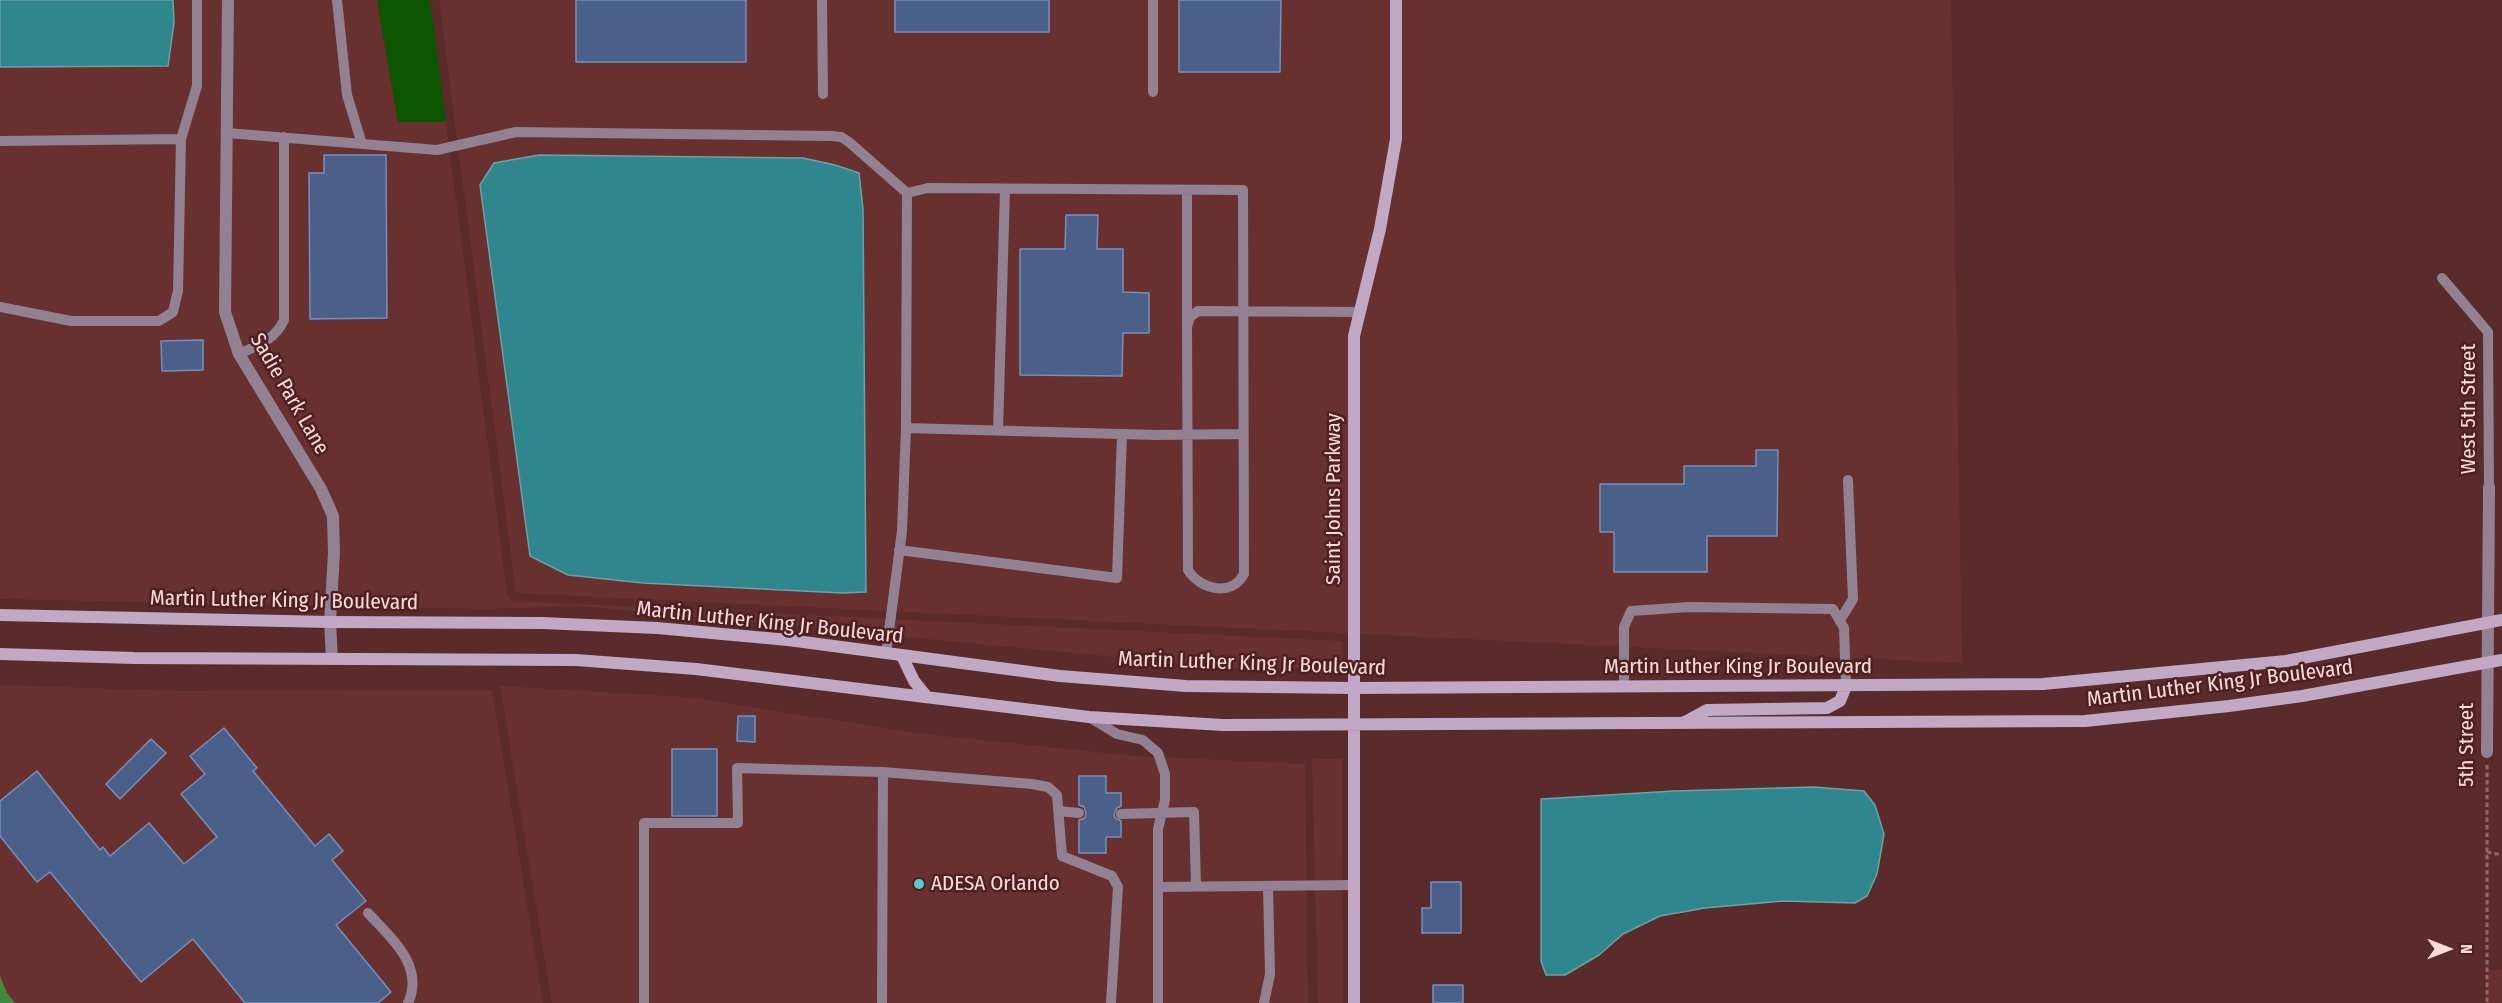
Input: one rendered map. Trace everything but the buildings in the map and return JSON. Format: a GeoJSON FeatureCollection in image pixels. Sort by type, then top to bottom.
{"type":"FeatureCollection","features":[{"type":"Feature","properties":{"kind":"main road","name":"Saint Johns Parkway"},"geometry":{"type":"LineString","coordinates":[[1354,1003],[1354,336],[1380,229],[1396,139],[1396,0]]}},
{"type":"Feature","properties":{"kind":"main road","name":"Martin Luther King Jr Boulevard"},"geometry":{"type":"LineString","coordinates":[[0,615],[330,622],[542,623],[657,628],[788,640],[1059,675],[1186,686],[1353,688],[2043,684],[2286,662],[2502,620]]}},
{"type":"Feature","properties":{"kind":"main road","name":"Martin Luther King Jr Boulevard"},"geometry":{"type":"LineString","coordinates":[[0,654],[134,658],[576,660],[696,669],[1089,717],[1223,725],[2085,721],[2291,697],[2502,660]]}},
{"type":"Feature","properties":{"kind":"main road"},"geometry":{"type":"LineString","coordinates":[[902,656],[914,681],[927,697]]}},
{"type":"Feature","properties":{"kind":"main road"},"geometry":{"type":"LineString","coordinates":[[1682,724],[1707,710],[1827,708],[1840,701],[1846,686]]}},
{"type":"Feature","properties":{"kind":"street","name":"Sadie Park Lane"},"geometry":{"type":"LineString","coordinates":[[228,0],[225,312],[239,354],[321,489],[333,516],[334,553],[330,622],[332,659]]}},
{"type":"Feature","properties":{"kind":"street","name":"5th Street"},"geometry":{"type":"LineString","coordinates":[[2487,752],[2489,487]]}},
{"type":"Feature","properties":{"kind":"lane"},"geometry":{"type":"LineString","coordinates":[[0,307],[71,321],[159,321],[173,312],[178,291],[181,139],[197,86],[197,0]]}},
{"type":"Feature","properties":{"kind":"lane"},"geometry":{"type":"LineString","coordinates":[[337,0],[347,94],[362,144]]}},
{"type":"Feature","properties":{"kind":"lane"},"geometry":{"type":"LineString","coordinates":[[822,0],[823,94]]}},
{"type":"Feature","properties":{"kind":"lane"},"geometry":{"type":"LineString","coordinates":[[1153,0],[1153,92]]}},
{"type":"Feature","properties":{"kind":"lane"},"geometry":{"type":"LineString","coordinates":[[227,133],[437,150],[516,132],[831,136],[841,137],[849,142],[907,193],[906,428],[899,550],[886,654]]}},
{"type":"Feature","properties":{"kind":"lane"},"geometry":{"type":"LineString","coordinates":[[239,354],[270,340],[279,332],[284,320],[284,137]]}},
{"type":"Feature","properties":{"kind":"lane"},"geometry":{"type":"LineString","coordinates":[[0,141],[181,139]]}},
{"type":"Feature","properties":{"kind":"lane"},"geometry":{"type":"LineString","coordinates":[[907,193],[928,188],[1243,190],[1244,574],[1232,587],[1206,587],[1194,581],[1188,570],[1187,190]]}},
{"type":"Feature","properties":{"kind":"lane"},"geometry":{"type":"LineString","coordinates":[[998,431],[1005,189]]}},
{"type":"Feature","properties":{"kind":"lane","name":"West 5th Street"},"geometry":{"type":"LineString","coordinates":[[2442,279],[2488,332],[2489,487]]}},
{"type":"Feature","properties":{"kind":"lane"},"geometry":{"type":"LineString","coordinates":[[1187,327],[1190,317],[1198,311],[1360,312]]}},
{"type":"Feature","properties":{"kind":"lane"},"geometry":{"type":"LineString","coordinates":[[906,428],[1122,434],[1244,434]]}},
{"type":"Feature","properties":{"kind":"lane"},"geometry":{"type":"LineString","coordinates":[[899,550],[1117,578],[1122,434]]}},
{"type":"Feature","properties":{"kind":"lane"},"geometry":{"type":"LineString","coordinates":[[1840,620],[1853,598],[1848,480]]}},
{"type":"Feature","properties":{"kind":"lane"},"geometry":{"type":"LineString","coordinates":[[1624,687],[1624,627],[1631,611],[1689,608],[1833,609],[1844,628],[1846,686]]}},
{"type":"Feature","properties":{"kind":"lane"},"geometry":{"type":"LineString","coordinates":[[1089,717],[1118,734],[1143,740],[1158,753],[1165,774],[1165,800],[1158,829],[1158,1003]]}},
{"type":"Feature","properties":{"kind":"lane"},"geometry":{"type":"LineString","coordinates":[[644,1003],[644,823],[738,823],[737,768],[883,772],[1048,787],[1057,795],[1062,856],[1112,876],[1118,887],[1111,1003]]}},
{"type":"Feature","properties":{"kind":"lane"},"geometry":{"type":"LineString","coordinates":[[882,1003],[883,772]]}},
{"type":"Feature","properties":{"kind":"lane"},"geometry":{"type":"LineString","coordinates":[[1059,811],[1079,813]]}},
{"type":"Feature","properties":{"kind":"lane"},"geometry":{"type":"LineString","coordinates":[[1121,814],[1194,812],[1196,886]]}},
{"type":"Feature","properties":{"kind":"lane"},"geometry":{"type":"LineString","coordinates":[[1158,887],[1353,885]]}},
{"type":"Feature","properties":{"kind":"lane"},"geometry":{"type":"LineString","coordinates":[[1264,1003],[1270,974],[1268,886]]}},
{"type":"Feature","properties":{"kind":"lane"},"geometry":{"type":"LineString","coordinates":[[368,914],[402,951],[411,970],[413,993],[408,1003]]}},
{"type":"Feature","properties":{"kind":"path","name":"5th Street"},"geometry":{"type":"LineString","coordinates":[[2487,752],[2487,1003]]}},
{"type":"Feature","properties":{"kind":"path"},"geometry":{"type":"LineString","coordinates":[[2487,852],[2502,855]]}},
{"type":"Feature","properties":{"kind":"shaded area"},"geometry":{"type":"Polygon","coordinates":[[[173,0],[377,0],[398,122],[446,122],[507,593],[510,599],[1342,641],[1342,667],[1241,669],[581,606],[484,609],[0,599],[0,67],[168,66],[174,23],[173,0]]]}},
{"type":"Feature","properties":{"kind":"shaded area"},"geometry":{"type":"Polygon","coordinates":[[[439,0],[1951,0],[1962,663],[516,593],[439,0]]]}},
{"type":"Feature","properties":{"kind":"shaded area"},"geometry":{"type":"Polygon","coordinates":[[[2,685],[178,691],[492,690],[543,1003],[15,1003],[7,993],[0,976],[0,688],[2,685]]]}},
{"type":"Feature","properties":{"kind":"shaded area","name":"ADESA Orlando"},"geometry":{"type":"Polygon","coordinates":[[[500,686],[686,697],[924,734],[1134,756],[1305,764],[1308,1003],[552,1003],[500,686]]]}},
{"type":"Feature","properties":{"kind":"shaded area"},"geometry":{"type":"Polygon","coordinates":[[[1312,759],[1342,759],[1343,1003],[1318,1003],[1312,759]]]}},
{"type":"Feature","properties":{"kind":"shaded area"},"geometry":{"type":"Polygon","coordinates":[[[2486,970],[2502,970],[2502,1003],[2486,1003],[2486,970]]]}},
{"type":"Feature","properties":{"kind":"green space"},"geometry":{"type":"Polygon","coordinates":[[[377,0],[430,0],[446,122],[398,122],[377,0]]]}},
{"type":"Feature","properties":{"kind":"green space"},"geometry":{"type":"Polygon","coordinates":[[[0,976],[7,993],[15,1003],[0,1003],[0,976]]]}},
{"type":"Feature","properties":{"kind":"water"},"geometry":{"type":"Polygon","coordinates":[[[0,0],[173,0],[174,23],[168,66],[0,67],[0,0]]]}},
{"type":"Feature","properties":{"kind":"water"},"geometry":{"type":"Polygon","coordinates":[[[539,155],[803,158],[859,173],[863,209],[866,592],[842,593],[643,583],[568,575],[530,556],[480,185],[494,163],[539,155]]]}},
{"type":"Feature","properties":{"kind":"water"},"geometry":{"type":"Polygon","coordinates":[[[1814,787],[1864,791],[1875,805],[1884,834],[1877,874],[1867,896],[1855,903],[1783,901],[1705,908],[1660,916],[1623,934],[1599,955],[1565,975],[1546,975],[1541,961],[1541,799],[1674,791],[1814,787]]]}},
{"type":"Feature","properties":{"kind":"place","name":"ADESA Orlando"},"geometry":{"type":"Point","coordinates":[919,884]}}]}
